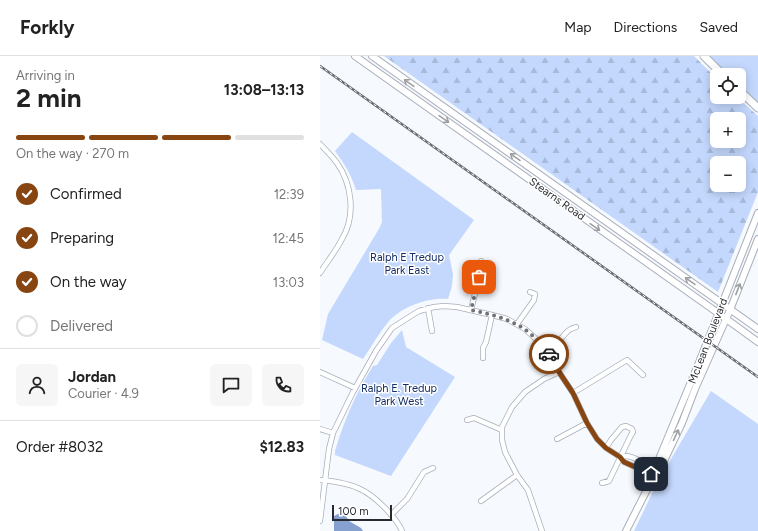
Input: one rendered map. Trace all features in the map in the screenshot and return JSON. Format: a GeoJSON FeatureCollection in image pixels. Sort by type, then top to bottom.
{"type":"FeatureCollection","features":[{"type":"Feature","properties":{"kind":"main road","name":"Stearns Road"},"geometry":{"type":"LineString","coordinates":[[355,56],[758,342]]}},
{"type":"Feature","properties":{"kind":"main road","name":"Stearns Road"},"geometry":{"type":"LineString","coordinates":[[372,56],[758,329]]}},
{"type":"Feature","properties":{"kind":"main road"},"geometry":{"type":"LineString","coordinates":[[704,56],[716,68]]}},
{"type":"Feature","properties":{"kind":"main road"},"geometry":{"type":"LineString","coordinates":[[746,97],[758,108]]}},
{"type":"Feature","properties":{"kind":"main road","name":"McLean Boulevard"},"geometry":{"type":"LineString","coordinates":[[657,470],[659,459],[693,380],[758,213]]}},
{"type":"Feature","properties":{"kind":"main road","name":"McLean Boulevard"},"geometry":{"type":"LineString","coordinates":[[626,531],[676,436],[730,310],[758,239]]}},
{"type":"Feature","properties":{"kind":"street"},"geometry":{"type":"LineString","coordinates":[[320,144],[337,163],[344,176],[349,189],[351,204],[348,228],[343,239],[320,273]]}},
{"type":"Feature","properties":{"kind":"street"},"geometry":{"type":"LineString","coordinates":[[471,310],[479,277],[481,261]]}},
{"type":"Feature","properties":{"kind":"street"},"geometry":{"type":"LineString","coordinates":[[517,324],[534,300],[535,294],[530,292]]}},
{"type":"Feature","properties":{"kind":"street"},"geometry":{"type":"LineString","coordinates":[[320,521],[322,480],[333,433],[355,388],[376,351],[392,328],[414,314],[428,308],[444,306],[457,307],[492,315],[517,324],[535,338],[548,352],[573,393],[587,423],[597,439],[606,448],[620,457],[627,456],[657,470]]}},
{"type":"Feature","properties":{"kind":"street"},"geometry":{"type":"LineString","coordinates":[[428,308],[432,330]]}},
{"type":"Feature","properties":{"kind":"street"},"geometry":{"type":"LineString","coordinates":[[483,358],[483,348],[486,342],[492,315]]}},
{"type":"Feature","properties":{"kind":"street"},"geometry":{"type":"LineString","coordinates":[[548,352],[553,349],[567,331],[576,327]]}},
{"type":"Feature","properties":{"kind":"street"},"geometry":{"type":"LineString","coordinates":[[573,393],[627,360],[643,375]]}},
{"type":"Feature","properties":{"kind":"street"},"geometry":{"type":"LineString","coordinates":[[320,372],[355,388]]}},
{"type":"Feature","properties":{"kind":"street"},"geometry":{"type":"LineString","coordinates":[[542,531],[528,490],[517,475],[505,452],[502,440],[502,427],[512,407],[525,392],[544,379],[559,372]]}},
{"type":"Feature","properties":{"kind":"street"},"geometry":{"type":"LineString","coordinates":[[467,420],[474,418],[502,430]]}},
{"type":"Feature","properties":{"kind":"street"},"geometry":{"type":"LineString","coordinates":[[557,439],[587,423]]}},
{"type":"Feature","properties":{"kind":"street"},"geometry":{"type":"LineString","coordinates":[[602,483],[609,481],[632,432],[631,428],[624,426],[620,428],[606,448]]}},
{"type":"Feature","properties":{"kind":"street"},"geometry":{"type":"LineString","coordinates":[[320,429],[333,433]]}},
{"type":"Feature","properties":{"kind":"street"},"geometry":{"type":"LineString","coordinates":[[391,515],[407,498],[424,472],[433,468]]}},
{"type":"Feature","properties":{"kind":"street"},"geometry":{"type":"LineString","coordinates":[[481,501],[517,475]]}},
{"type":"Feature","properties":{"kind":"street"},"geometry":{"type":"LineString","coordinates":[[322,480],[343,483],[361,489],[379,502],[396,520],[402,531]]}},
{"type":"Feature","properties":{"kind":"green space"},"geometry":{"type":"Polygon","coordinates":[[[384,56],[694,56],[710,72],[710,104],[745,104],[758,116],[758,192],[718,292],[384,56]]]}},
{"type":"Feature","properties":{"kind":"green space"},"geometry":{"type":"Polygon","coordinates":[[[709,56],[758,56],[758,103],[746,92],[746,68],[722,68],[709,56]]]}},
{"type":"Feature","properties":{"kind":"green space","name":"Ralph E Tredup Park East"},"geometry":{"type":"Polygon","coordinates":[[[352,132],[474,220],[449,255],[453,274],[452,286],[448,299],[433,299],[425,301],[401,311],[389,321],[363,359],[322,340],[328,314],[382,222],[381,189],[356,190],[352,179],[335,151],[352,132]]]}},
{"type":"Feature","properties":{"kind":"green space","name":"Ralph E. Tredup Park West"},"geometry":{"type":"Polygon","coordinates":[[[402,330],[406,347],[455,377],[391,476],[335,455],[335,451],[346,418],[361,386],[373,366],[377,365],[391,343],[402,330]]]}},
{"type":"Feature","properties":{"kind":"green space"},"geometry":{"type":"Polygon","coordinates":[[[711,391],[758,424],[758,531],[634,531],[658,481],[711,391]]]}},
{"type":"Feature","properties":{"kind":"shaded area"},"geometry":{"type":"Polygon","coordinates":[[[344,513],[349,521],[361,528],[363,531],[334,531],[334,522],[332,517],[344,513]]]}},
{"type":"Feature","properties":{"kind":"railway"},"geometry":{"type":"LineString","coordinates":[[320,66],[758,377]]}},
{"type":"Feature","properties":{"kind":"way so far"},"geometry":{"type":"LineString","coordinates":[[479,277],[471,310],[506,319],[517,324],[535,338],[549,354]]}},
{"type":"Feature","properties":{"kind":"route"},"geometry":{"type":"LineString","coordinates":[[549,354],[573,393],[587,423],[597,439],[606,448],[620,457],[624,462],[651,474]]}}]}
